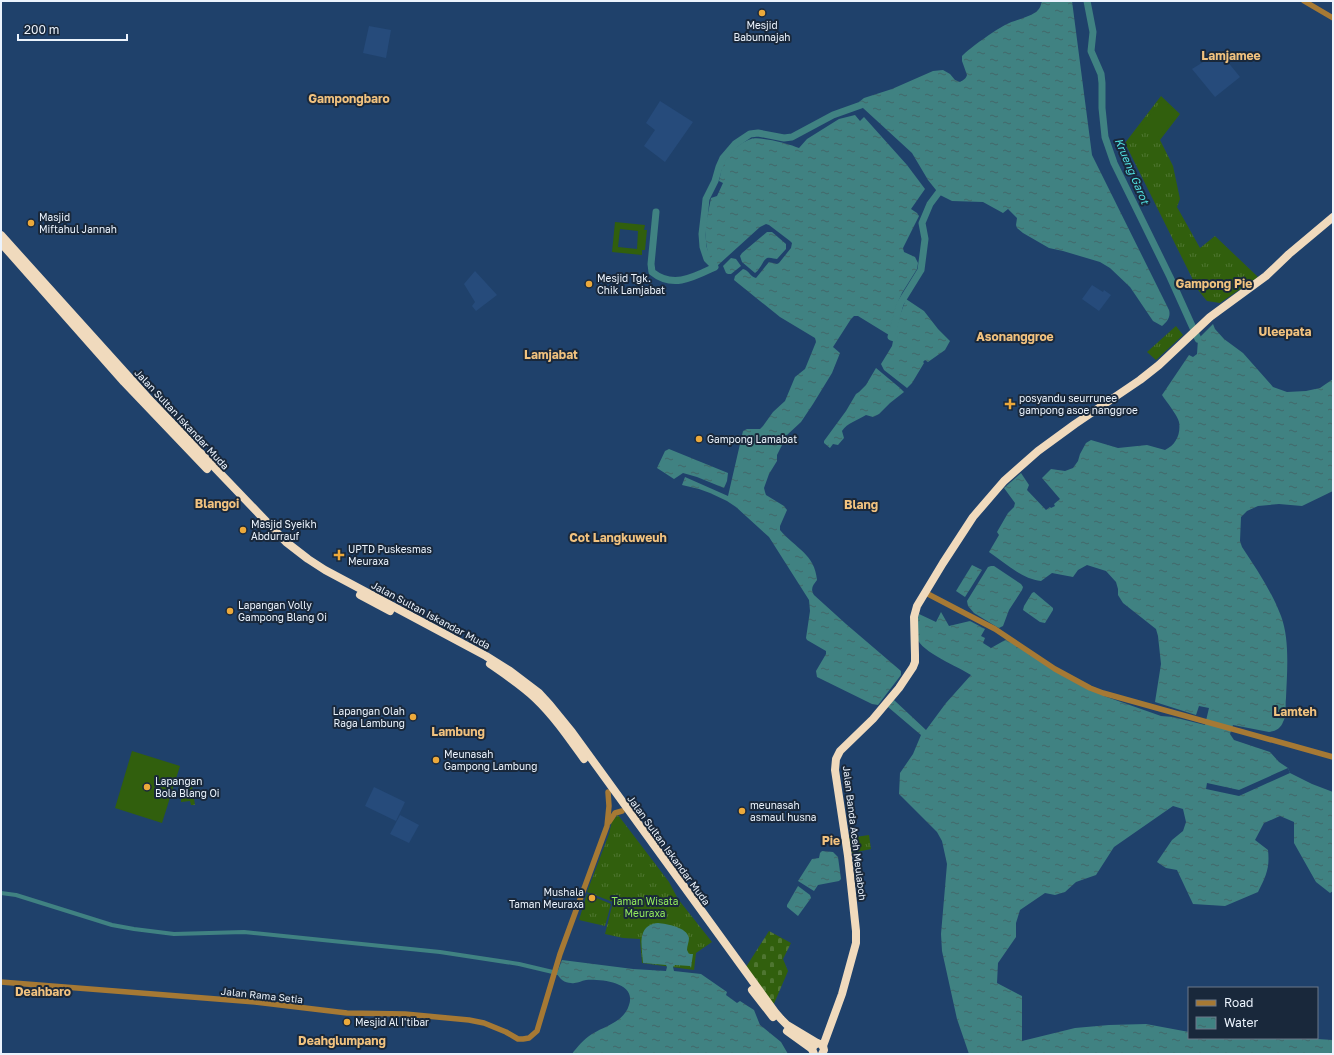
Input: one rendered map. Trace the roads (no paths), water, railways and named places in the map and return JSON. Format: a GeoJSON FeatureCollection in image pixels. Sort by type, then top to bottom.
{"type":"FeatureCollection","features":[{"type":"Feature","properties":{"kind":"highway","name":"Jalan Banda Aceh Meulaboh"},"geometry":{"type":"LineString","coordinates":[[819,1050],[842,994],[856,943],[848,856],[835,770],[836,759],[840,751],[887,703],[913,667],[915,662],[914,617],[917,606],[943,563],[973,517],[1004,481],[1038,451],[1140,380],[1159,365],[1209,318],[1266,276],[1333,217]]}},
{"type":"Feature","properties":{"kind":"highway","name":"Jalan Sultan Iskandar Muda"},"geometry":{"type":"LineString","coordinates":[[1,235],[119,367],[297,552],[325,570],[486,656],[522,678],[538,693],[572,732],[781,1019],[799,1032],[819,1050]]}},
{"type":"Feature","properties":{"kind":"highway","name":"Jalan Sultan Iskandar Muda"},"geometry":{"type":"LineString","coordinates":[[1,243],[129,387],[261,526],[282,546],[323,574],[487,662],[518,684],[546,709],[770,1015],[785,1029],[819,1050]]}},
{"type":"Feature","properties":{"kind":"street"},"geometry":{"type":"LineString","coordinates":[[1304,1],[1333,18]]}},
{"type":"Feature","properties":{"kind":"street"},"geometry":{"type":"LineString","coordinates":[[926,593],[1002,633],[1055,669],[1090,688],[1198,720],[1333,756]]}},
{"type":"Feature","properties":{"kind":"street"},"geometry":{"type":"LineString","coordinates":[[607,826],[609,806],[608,792]]}},
{"type":"Feature","properties":{"kind":"street"},"geometry":{"type":"LineString","coordinates":[[607,826],[615,814],[622,811]]}},
{"type":"Feature","properties":{"kind":"street","name":"Jalan Rama Setia"},"geometry":{"type":"LineString","coordinates":[[1,982],[255,1002],[346,1013],[405,1014],[469,1020],[484,1023],[523,1040],[529,1038],[537,1031],[554,973],[607,826]]}},
{"type":"Feature","properties":{"kind":"water"},"geometry":{"type":"Polygon","coordinates":[[[1042,1],[1072,1],[1092,155],[1169,310],[1168,319],[1162,326],[1153,321],[1130,287],[1110,268],[1100,262],[1049,248],[1017,228],[1017,218],[1008,209],[1003,213],[983,202],[952,201],[940,195],[928,180],[912,153],[863,108],[859,102],[864,98],[892,89],[933,71],[943,70],[950,74],[955,80],[960,82],[967,75],[962,61],[962,56],[1000,28],[1036,12],[1042,1]]]}},
{"type":"Feature","properties":{"kind":"water"},"geometry":{"type":"Polygon","coordinates":[[[855,115],[860,121],[864,117],[907,165],[925,189],[911,209],[919,216],[903,248],[904,252],[915,257],[918,263],[917,269],[897,304],[889,335],[858,316],[854,316],[851,319],[833,347],[840,353],[832,373],[801,422],[787,435],[777,455],[777,461],[769,474],[764,488],[766,495],[784,506],[787,510],[780,526],[780,530],[803,552],[812,564],[817,580],[812,589],[814,595],[901,671],[901,675],[878,705],[872,704],[817,677],[816,671],[826,654],[826,651],[806,638],[810,611],[809,600],[769,537],[736,507],[727,501],[699,489],[682,485],[685,477],[728,496],[743,431],[747,429],[760,429],[773,412],[785,401],[795,377],[805,369],[816,342],[815,338],[780,317],[734,280],[735,276],[743,269],[756,278],[769,262],[779,263],[791,248],[792,243],[790,241],[766,224],[760,227],[717,266],[709,260],[705,228],[711,198],[717,196],[723,183],[719,181],[725,159],[733,149],[755,138],[768,139],[799,148],[807,139],[839,119],[855,115]]]}},
{"type":"Feature","properties":{"kind":"water"},"geometry":{"type":"Polygon","coordinates":[[[767,232],[772,232],[786,244],[786,249],[777,259],[767,258],[755,273],[742,262],[740,256],[767,232]]]}},
{"type":"Feature","properties":{"kind":"water"},"geometry":{"type":"Polygon","coordinates":[[[731,258],[736,259],[741,266],[731,274],[728,274],[723,266],[731,258]]]}},
{"type":"Feature","properties":{"kind":"water"},"geometry":{"type":"Polygon","coordinates":[[[906,299],[924,311],[938,329],[950,341],[945,350],[928,362],[925,360],[923,362],[924,363],[912,383],[907,388],[884,370],[881,364],[892,346],[896,326],[906,299]]]}},
{"type":"Feature","properties":{"kind":"water"},"geometry":{"type":"Polygon","coordinates":[[[1213,324],[1215,329],[1224,339],[1243,353],[1273,387],[1287,392],[1306,391],[1320,388],[1333,379],[1333,491],[1302,506],[1279,504],[1258,506],[1247,511],[1241,517],[1240,541],[1242,547],[1268,589],[1284,625],[1287,646],[1286,710],[1280,728],[1276,730],[1269,732],[1233,725],[1230,734],[1234,740],[1270,752],[1279,762],[1288,768],[1290,773],[1333,792],[1333,891],[1330,893],[1316,882],[1294,843],[1294,822],[1280,816],[1264,823],[1255,840],[1268,850],[1267,872],[1258,892],[1225,906],[1193,904],[1177,870],[1166,868],[1157,862],[1172,840],[1183,831],[1186,822],[1183,809],[1173,806],[1114,847],[1096,875],[1076,882],[1065,892],[1055,895],[1045,893],[1020,910],[1016,923],[1016,937],[998,963],[997,983],[1022,996],[1022,1041],[1075,1028],[1146,1024],[1188,1032],[1188,1039],[1333,1040],[1333,1054],[969,1054],[957,1019],[942,951],[941,934],[947,864],[942,841],[937,832],[899,794],[900,773],[913,754],[921,735],[888,707],[894,700],[926,730],[946,703],[971,675],[925,649],[917,638],[916,626],[919,614],[936,622],[941,612],[949,626],[970,621],[985,629],[981,636],[985,638],[983,643],[991,648],[1007,639],[1104,696],[1161,716],[1173,717],[1205,725],[1209,708],[1199,706],[1196,715],[1155,702],[1161,664],[1156,629],[1123,603],[1118,595],[1116,582],[1106,571],[1087,565],[1078,570],[1073,577],[1052,573],[1041,581],[1034,580],[1020,574],[989,552],[999,535],[997,532],[1008,513],[1014,507],[1015,503],[1004,488],[1021,473],[1029,485],[1027,490],[1046,510],[1055,506],[1054,504],[1060,499],[1042,478],[1051,469],[1065,471],[1073,468],[1078,461],[1086,443],[1091,440],[1118,448],[1147,445],[1165,450],[1175,442],[1179,431],[1179,422],[1162,395],[1189,355],[1193,357],[1197,354],[1198,339],[1213,324]]]}},
{"type":"Feature","properties":{"kind":"water"},"geometry":{"type":"Polygon","coordinates":[[[876,368],[904,392],[879,414],[873,417],[866,415],[847,426],[842,431],[844,438],[838,445],[833,444],[830,448],[824,443],[824,441],[846,411],[856,394],[866,385],[876,368]]]}},
{"type":"Feature","properties":{"kind":"water"},"geometry":{"type":"Polygon","coordinates":[[[669,449],[728,473],[724,488],[683,473],[674,479],[657,468],[665,451],[669,449]]]}},
{"type":"Feature","properties":{"kind":"water"},"geometry":{"type":"Polygon","coordinates":[[[972,565],[982,570],[965,597],[956,591],[972,565]]]}},
{"type":"Feature","properties":{"kind":"water"},"geometry":{"type":"Polygon","coordinates":[[[994,566],[1021,584],[1023,587],[1009,610],[1003,626],[999,628],[974,613],[968,606],[967,601],[988,567],[994,566]]]}},
{"type":"Feature","properties":{"kind":"water"},"geometry":{"type":"Polygon","coordinates":[[[1034,592],[1053,608],[1045,623],[1040,622],[1023,610],[1024,606],[1034,592]]]}},
{"type":"Feature","properties":{"kind":"water"},"geometry":{"type":"Polygon","coordinates":[[[822,851],[833,852],[838,857],[841,879],[839,881],[818,885],[814,891],[798,881],[812,859],[819,858],[822,851]]]}},
{"type":"Feature","properties":{"kind":"water"},"geometry":{"type":"Polygon","coordinates":[[[798,886],[810,895],[811,898],[798,916],[787,907],[787,905],[798,886]]]}},
{"type":"Feature","properties":{"kind":"water"},"geometry":{"type":"Polygon","coordinates":[[[658,923],[671,925],[681,929],[685,931],[689,938],[687,950],[689,954],[693,954],[691,968],[690,966],[675,965],[673,967],[674,971],[701,974],[727,992],[726,995],[737,1003],[740,1001],[754,1010],[760,1025],[781,1042],[788,1054],[572,1054],[589,1036],[619,1020],[627,1011],[630,997],[628,991],[623,987],[608,981],[586,980],[577,983],[569,983],[564,981],[557,973],[562,960],[633,969],[666,971],[666,965],[643,963],[643,932],[651,925],[658,923]]]}},
{"type":"Feature","properties":{"kind":"waterway","name":"Krueng Garot"},"geometry":{"type":"LineString","coordinates":[[1087,1],[1093,32],[1091,51],[1101,74],[1105,137],[1114,163],[1170,277],[1198,339]]}},
{"type":"Feature","properties":{"kind":"waterway"},"geometry":{"type":"LineString","coordinates":[[656,212],[651,264],[652,272],[660,277],[676,281],[684,280],[715,267],[707,259],[703,247],[702,234],[706,199],[715,181],[723,158],[735,144],[750,134],[758,133],[784,138],[792,137],[833,115],[861,105]]}},
{"type":"Feature","properties":{"kind":"waterway"},"geometry":{"type":"LineString","coordinates":[[894,338],[891,337],[900,304],[921,270],[925,239],[922,223],[930,204],[939,192]]}},
{"type":"Feature","properties":{"kind":"waterway"},"geometry":{"type":"LineString","coordinates":[[1,893],[16,895],[112,925],[134,929],[174,934],[244,932],[440,952],[519,964],[557,973]]}},
{"type":"Feature","properties":{"kind":"place","name":"Mesjid Babunnajah"},"geometry":{"type":"Point","coordinates":[762,13]}},
{"type":"Feature","properties":{"kind":"place","name":"Masjid Miftahul Jannah"},"geometry":{"type":"Point","coordinates":[31,223]}},
{"type":"Feature","properties":{"kind":"place","name":"Mesjid Tgk. Chik Lamjabat"},"geometry":{"type":"Point","coordinates":[589,284]}},
{"type":"Feature","properties":{"kind":"place","name":"posyandu seurrunee gampong asoe nanggroe"},"geometry":{"type":"Point","coordinates":[1010,404]}},
{"type":"Feature","properties":{"kind":"place","name":"Gampong Lamabat"},"geometry":{"type":"Point","coordinates":[699,439]}},
{"type":"Feature","properties":{"kind":"place","name":"Masjid Syeikh Abdurrauf"},"geometry":{"type":"Point","coordinates":[243,530]}},
{"type":"Feature","properties":{"kind":"place","name":"UPTD Puskesmas Meuraxa"},"geometry":{"type":"Point","coordinates":[339,555]}},
{"type":"Feature","properties":{"kind":"place","name":"Lapangan Volly Gampong Blang Oi"},"geometry":{"type":"Point","coordinates":[230,611]}},
{"type":"Feature","properties":{"kind":"place","name":"Lapangan Olah Raga Lambung"},"geometry":{"type":"Point","coordinates":[413,717]}},
{"type":"Feature","properties":{"kind":"place","name":"Meunasah Gampong Lambung"},"geometry":{"type":"Point","coordinates":[436,760]}},
{"type":"Feature","properties":{"kind":"place","name":"Lapangan Bola Blang Oi"},"geometry":{"type":"Point","coordinates":[147,787]}},
{"type":"Feature","properties":{"kind":"place","name":"meunasah asmaul husna"},"geometry":{"type":"Point","coordinates":[742,811]}},
{"type":"Feature","properties":{"kind":"place","name":"Mushala Taman Meuraxa"},"geometry":{"type":"Point","coordinates":[592,898]}},
{"type":"Feature","properties":{"kind":"place","name":"Mesjid Al I'tibar"},"geometry":{"type":"Point","coordinates":[347,1022]}},
{"type":"Feature","properties":{"kind":"district","name":"Lamjamee"},"geometry":{"type":"Point","coordinates":[1231,56]}},
{"type":"Feature","properties":{"kind":"district","name":"Gampongbaro"},"geometry":{"type":"Point","coordinates":[349,99]}},
{"type":"Feature","properties":{"kind":"district","name":"Gampong Pie"},"geometry":{"type":"Point","coordinates":[1214,284]}},
{"type":"Feature","properties":{"kind":"district","name":"Uleepata"},"geometry":{"type":"Point","coordinates":[1285,332]}},
{"type":"Feature","properties":{"kind":"district","name":"Asonanggroe"},"geometry":{"type":"Point","coordinates":[1015,337]}},
{"type":"Feature","properties":{"kind":"district","name":"Lamjabat"},"geometry":{"type":"Point","coordinates":[551,355]}},
{"type":"Feature","properties":{"kind":"district","name":"Blangoi"},"geometry":{"type":"Point","coordinates":[217,504]}},
{"type":"Feature","properties":{"kind":"district","name":"Blang"},"geometry":{"type":"Point","coordinates":[861,505]}},
{"type":"Feature","properties":{"kind":"district","name":"Cot Langkuweuh"},"geometry":{"type":"Point","coordinates":[618,538]}},
{"type":"Feature","properties":{"kind":"district","name":"Lamteh"},"geometry":{"type":"Point","coordinates":[1295,712]}},
{"type":"Feature","properties":{"kind":"district","name":"Lambung"},"geometry":{"type":"Point","coordinates":[458,732]}},
{"type":"Feature","properties":{"kind":"district","name":"Pie"},"geometry":{"type":"Point","coordinates":[831,841]}},
{"type":"Feature","properties":{"kind":"district","name":"Deahbaro"},"geometry":{"type":"Point","coordinates":[43,992]}},
{"type":"Feature","properties":{"kind":"district","name":"Deahglumpang"},"geometry":{"type":"Point","coordinates":[342,1041]}},
{"type":"Feature","properties":{"kind":"park label","name":"Taman Wisata Meuraxa"},"geometry":{"type":"Point","coordinates":[645,906]}}]}
